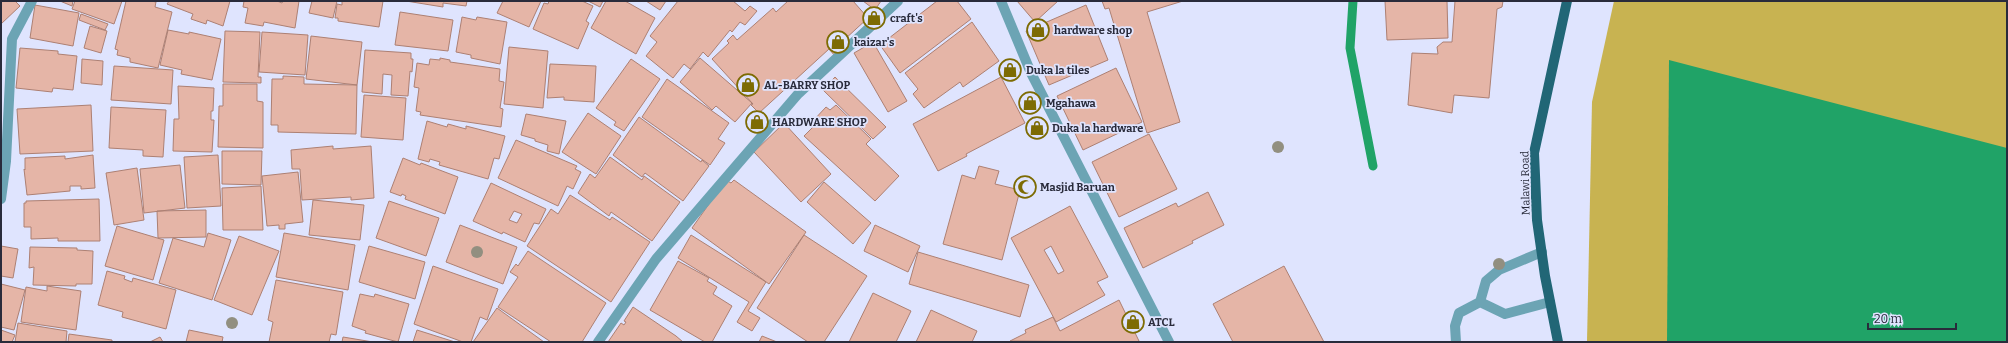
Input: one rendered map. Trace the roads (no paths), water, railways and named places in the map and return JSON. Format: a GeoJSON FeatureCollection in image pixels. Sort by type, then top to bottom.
{"type":"FeatureCollection","features":[{"type":"Feature","properties":{"kind":"main road","name":"Malawi Road"},"geometry":{"type":"LineString","coordinates":[[1558,342],[1537,220],[1534,153],[1568,1]]}},
{"type":"Feature","properties":{"kind":"street"},"geometry":{"type":"LineString","coordinates":[[1,199],[6,161],[12,39],[32,1]]}},
{"type":"Feature","properties":{"kind":"street"},"geometry":{"type":"LineString","coordinates":[[598,342],[656,259],[798,94],[898,1]]}},
{"type":"Feature","properties":{"kind":"street"},"geometry":{"type":"LineString","coordinates":[[1001,1],[1031,73],[1169,342]]}},
{"type":"Feature","properties":{"kind":"street"},"geometry":{"type":"LineString","coordinates":[[1456,342],[1455,326],[1459,313],[1480,302],[1486,281],[1499,270],[1542,252]]}},
{"type":"Feature","properties":{"kind":"street"},"geometry":{"type":"LineString","coordinates":[[1480,302],[1505,314],[1550,302]]}},
{"type":"Feature","properties":{"kind":"waterway"},"geometry":{"type":"LineString","coordinates":[[1353,1],[1350,48],[1373,166]]}},
{"type":"Feature","properties":{"kind":"place","name":"craft's"},"geometry":{"type":"Point","coordinates":[874,18]}},
{"type":"Feature","properties":{"kind":"place","name":"hardware shop"},"geometry":{"type":"Point","coordinates":[1038,30]}},
{"type":"Feature","properties":{"kind":"place","name":"kaizar's"},"geometry":{"type":"Point","coordinates":[838,42]}},
{"type":"Feature","properties":{"kind":"place","name":"Duka la tiles"},"geometry":{"type":"Point","coordinates":[1010,70]}},
{"type":"Feature","properties":{"kind":"place","name":"AL-BARRY SHOP"},"geometry":{"type":"Point","coordinates":[748,85]}},
{"type":"Feature","properties":{"kind":"place","name":"Mgahawa"},"geometry":{"type":"Point","coordinates":[1030,103]}},
{"type":"Feature","properties":{"kind":"place","name":"HARDWARE SHOP"},"geometry":{"type":"Point","coordinates":[757,122]}},
{"type":"Feature","properties":{"kind":"place","name":"Duka la hardware"},"geometry":{"type":"Point","coordinates":[1037,128]}},
{"type":"Feature","properties":{"kind":"place","name":"Masjid Baruan"},"geometry":{"type":"Point","coordinates":[1025,187]}},
{"type":"Feature","properties":{"kind":"place","name":"ATCL"},"geometry":{"type":"Point","coordinates":[1133,322]}}]}
